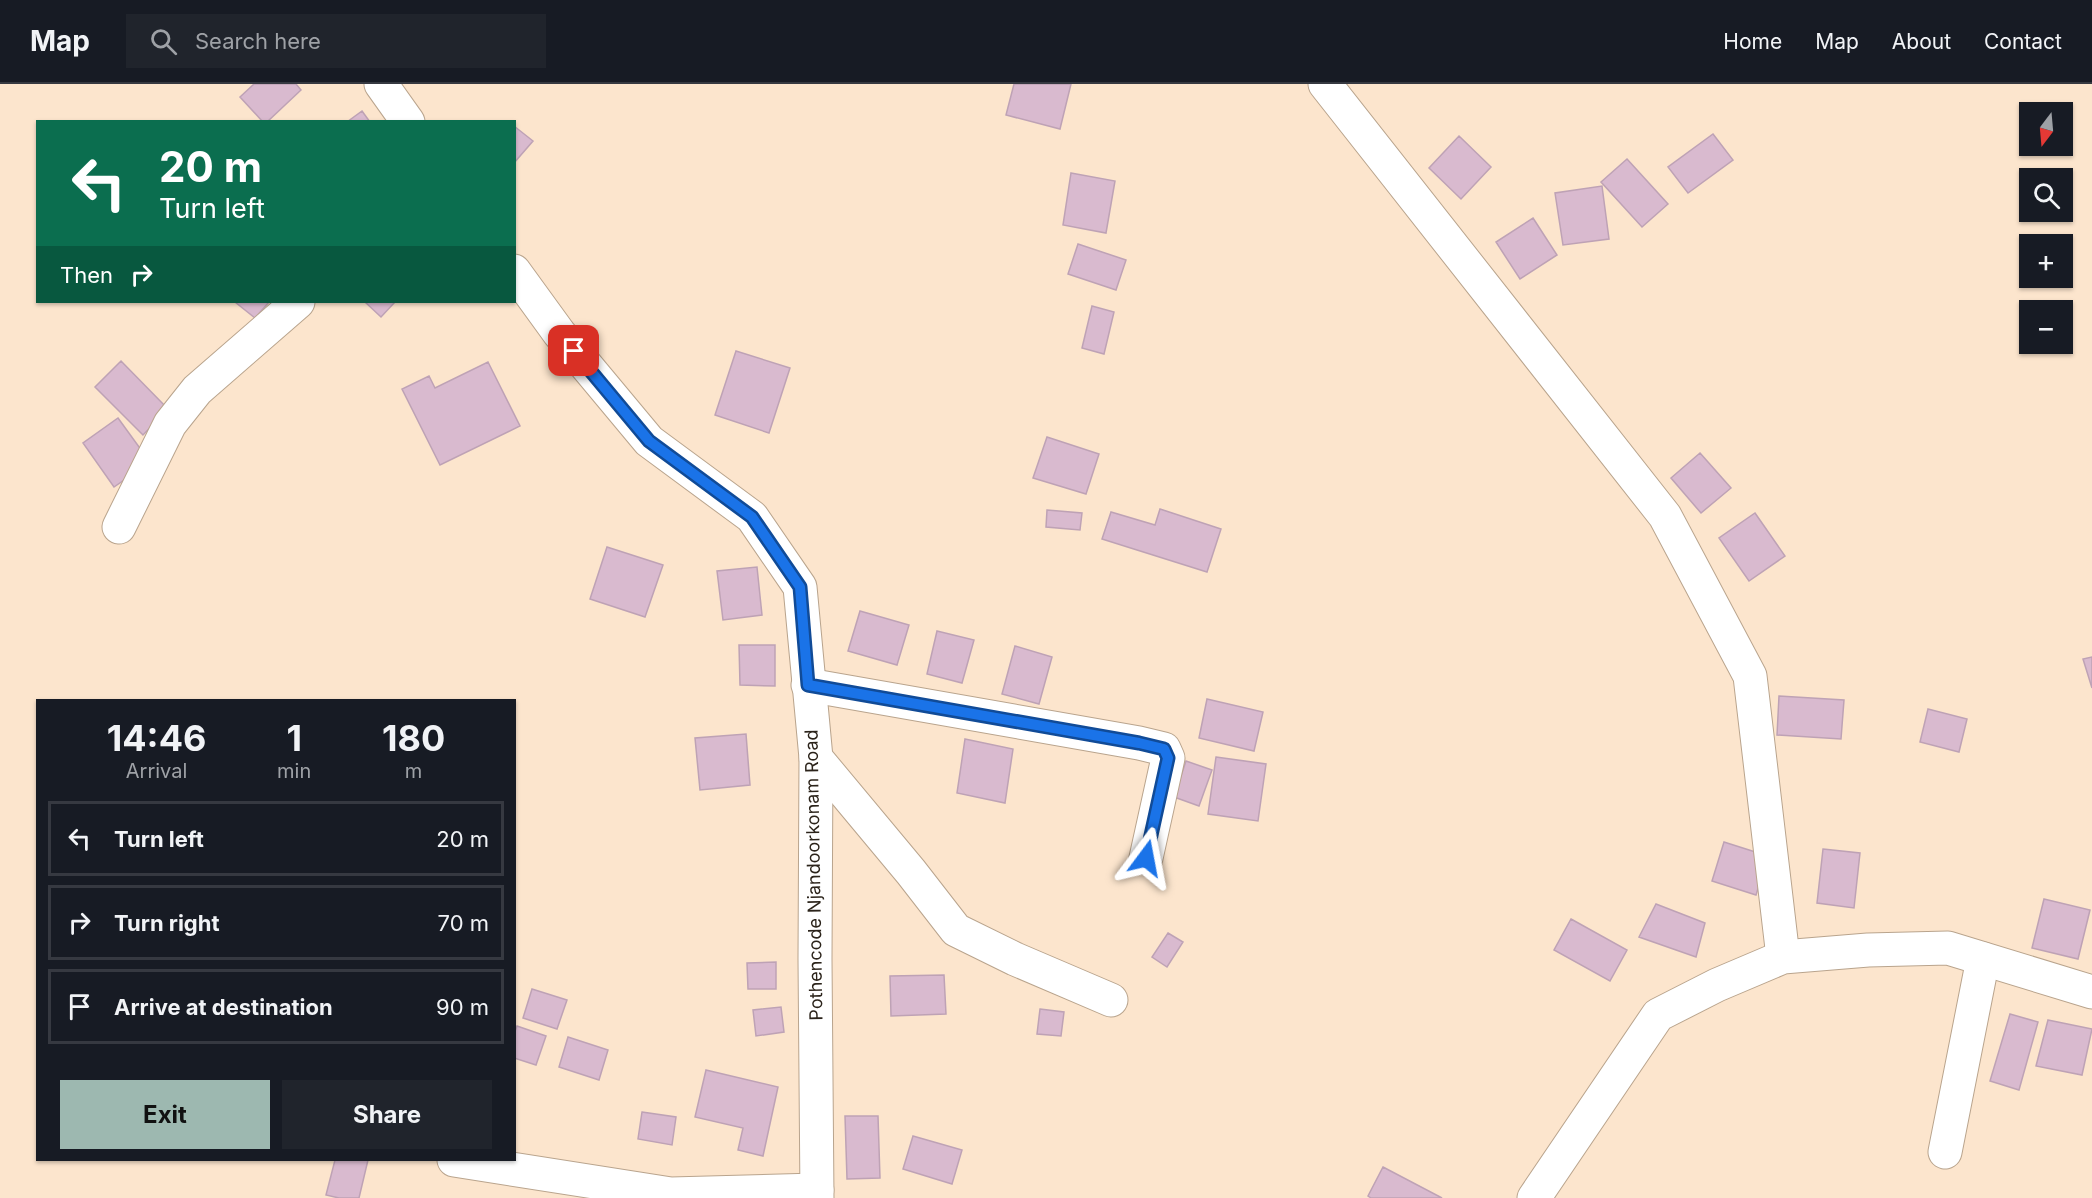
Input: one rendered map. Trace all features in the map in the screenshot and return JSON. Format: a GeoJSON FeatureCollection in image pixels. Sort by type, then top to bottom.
{"type":"FeatureCollection","features":[{"type":"Feature","properties":{"kind":"main road"},"geometry":{"type":"LineString","coordinates":[[381,84],[407,120]]}},
{"type":"Feature","properties":{"kind":"main road"},"geometry":{"type":"LineString","coordinates":[[1325,84],[1665,516],[1750,676],[1783,957]]}},
{"type":"Feature","properties":{"kind":"main road","name":"Pothencode Njandoorkonam Road"},"geometry":{"type":"LineString","coordinates":[[516,274],[559,333],[649,441],[752,517],[800,587],[816,758],[817,1194]]}},
{"type":"Feature","properties":{"kind":"main road"},"geometry":{"type":"LineString","coordinates":[[119,527],[170,424],[197,390],[297,303]]}},
{"type":"Feature","properties":{"kind":"main road"},"geometry":{"type":"LineString","coordinates":[[808,685],[1164,749],[1168,758],[1146,858]]}},
{"type":"Feature","properties":{"kind":"main road"},"geometry":{"type":"LineString","coordinates":[[816,758],[956,930],[1015,959],[1111,1000]]}},
{"type":"Feature","properties":{"kind":"main road"},"geometry":{"type":"LineString","coordinates":[[1534,1198],[1658,1015],[1717,985],[1783,957],[1868,950],[1948,948],[2092,992]]}},
{"type":"Feature","properties":{"kind":"main road"},"geometry":{"type":"LineString","coordinates":[[1945,1152],[1983,958]]}},
{"type":"Feature","properties":{"kind":"main road"},"geometry":{"type":"LineString","coordinates":[[460,1161],[671,1194],[817,1194]]}},
{"type":"Feature","properties":{"kind":"building"},"geometry":{"type":"Polygon","coordinates":[[[254,84],[296,84],[301,90],[269,120],[261,120],[240,97],[254,84]]]}},
{"type":"Feature","properties":{"kind":"building"},"geometry":{"type":"Polygon","coordinates":[[[1014,84],[1071,84],[1060,129],[1006,115],[1014,84]]]}},
{"type":"Feature","properties":{"kind":"building"},"geometry":{"type":"Polygon","coordinates":[[[362,111],[369,120],[350,120],[362,111]]]}},
{"type":"Feature","properties":{"kind":"building"},"geometry":{"type":"Polygon","coordinates":[[[516,128],[533,141],[516,161],[516,128]]]}},
{"type":"Feature","properties":{"kind":"building"},"geometry":{"type":"Polygon","coordinates":[[[1713,134],[1733,160],[1688,193],[1668,167],[1713,134]]]}},
{"type":"Feature","properties":{"kind":"building"},"geometry":{"type":"Polygon","coordinates":[[[1459,136],[1491,167],[1461,199],[1429,168],[1459,136]]]}},
{"type":"Feature","properties":{"kind":"building"},"geometry":{"type":"Polygon","coordinates":[[[1627,159],[1668,204],[1642,227],[1601,182],[1627,159]]]}},
{"type":"Feature","properties":{"kind":"building"},"geometry":{"type":"Polygon","coordinates":[[[1071,173],[1115,181],[1106,233],[1063,225],[1071,173]]]}},
{"type":"Feature","properties":{"kind":"building"},"geometry":{"type":"Polygon","coordinates":[[[1602,186],[1609,239],[1563,245],[1555,193],[1602,186]]]}},
{"type":"Feature","properties":{"kind":"building"},"geometry":{"type":"Polygon","coordinates":[[[1533,218],[1557,255],[1520,279],[1496,242],[1533,218]]]}},
{"type":"Feature","properties":{"kind":"building"},"geometry":{"type":"Polygon","coordinates":[[[1078,244],[1126,260],[1116,290],[1068,274],[1078,244]]]}},
{"type":"Feature","properties":{"kind":"building"},"geometry":{"type":"Polygon","coordinates":[[[236,303],[268,303],[255,318],[236,303]]]}},
{"type":"Feature","properties":{"kind":"building"},"geometry":{"type":"Polygon","coordinates":[[[366,303],[394,303],[381,317],[366,303]]]}},
{"type":"Feature","properties":{"kind":"building"},"geometry":{"type":"Polygon","coordinates":[[[1092,306],[1114,312],[1104,354],[1082,348],[1092,306]]]}},
{"type":"Feature","properties":{"kind":"building"},"geometry":{"type":"Polygon","coordinates":[[[736,351],[790,368],[769,433],[715,415],[736,351]]]}},
{"type":"Feature","properties":{"kind":"building"},"geometry":{"type":"Polygon","coordinates":[[[121,361],[168,409],[143,435],[95,387],[121,361]]]}},
{"type":"Feature","properties":{"kind":"building"},"geometry":{"type":"Polygon","coordinates":[[[488,362],[520,426],[440,465],[402,389],[429,376],[435,388],[488,362]]]}},
{"type":"Feature","properties":{"kind":"building"},"geometry":{"type":"Polygon","coordinates":[[[118,418],[150,462],[114,487],[83,443],[118,418]]]}},
{"type":"Feature","properties":{"kind":"building"},"geometry":{"type":"Polygon","coordinates":[[[1047,437],[1099,454],[1086,494],[1033,478],[1047,437]]]}},
{"type":"Feature","properties":{"kind":"building"},"geometry":{"type":"Polygon","coordinates":[[[1700,453],[1731,488],[1701,513],[1671,478],[1700,453]]]}},
{"type":"Feature","properties":{"kind":"building"},"geometry":{"type":"Polygon","coordinates":[[[1160,509],[1221,529],[1207,572],[1102,539],[1111,512],[1155,525],[1160,509]]]}},
{"type":"Feature","properties":{"kind":"building"},"geometry":{"type":"Polygon","coordinates":[[[1047,510],[1082,513],[1080,530],[1046,527],[1047,510]]]}},
{"type":"Feature","properties":{"kind":"building"},"geometry":{"type":"Polygon","coordinates":[[[1755,513],[1785,556],[1749,581],[1719,538],[1755,513]]]}},
{"type":"Feature","properties":{"kind":"building"},"geometry":{"type":"Polygon","coordinates":[[[607,547],[663,565],[645,617],[590,599],[607,547]]]}},
{"type":"Feature","properties":{"kind":"building"},"geometry":{"type":"Polygon","coordinates":[[[757,567],[762,615],[723,620],[717,571],[757,567]]]}},
{"type":"Feature","properties":{"kind":"building"},"geometry":{"type":"Polygon","coordinates":[[[860,611],[909,625],[897,665],[848,651],[860,611]]]}},
{"type":"Feature","properties":{"kind":"building"},"geometry":{"type":"Polygon","coordinates":[[[937,631],[974,640],[962,683],[927,674],[937,631]]]}},
{"type":"Feature","properties":{"kind":"building"},"geometry":{"type":"Polygon","coordinates":[[[739,645],[775,645],[775,686],[740,685],[739,645]]]}},
{"type":"Feature","properties":{"kind":"building"},"geometry":{"type":"Polygon","coordinates":[[[1015,646],[1052,657],[1039,704],[1002,694],[1015,646]]]}},
{"type":"Feature","properties":{"kind":"building"},"geometry":{"type":"Polygon","coordinates":[[[2092,657],[2092,688],[2083,659],[2092,657]]]}},
{"type":"Feature","properties":{"kind":"building"},"geometry":{"type":"Polygon","coordinates":[[[1779,696],[1844,700],[1841,739],[1777,735],[1779,696]]]}},
{"type":"Feature","properties":{"kind":"building"},"geometry":{"type":"Polygon","coordinates":[[[1207,699],[1263,712],[1254,751],[1199,738],[1207,699]]]}},
{"type":"Feature","properties":{"kind":"building"},"geometry":{"type":"Polygon","coordinates":[[[1928,709],[1967,719],[1959,752],[1920,742],[1928,709]]]}},
{"type":"Feature","properties":{"kind":"building"},"geometry":{"type":"Polygon","coordinates":[[[746,734],[750,785],[700,790],[695,738],[746,734]]]}},
{"type":"Feature","properties":{"kind":"building"},"geometry":{"type":"Polygon","coordinates":[[[965,739],[1013,749],[1005,803],[957,793],[965,739]]]}},
{"type":"Feature","properties":{"kind":"building"},"geometry":{"type":"Polygon","coordinates":[[[1216,757],[1266,764],[1258,821],[1208,814],[1216,757]]]}},
{"type":"Feature","properties":{"kind":"building"},"geometry":{"type":"Polygon","coordinates":[[[1186,761],[1212,770],[1199,806],[1174,797],[1186,761]]]}},
{"type":"Feature","properties":{"kind":"building"},"geometry":{"type":"Polygon","coordinates":[[[1724,842],[1768,856],[1756,895],[1712,881],[1724,842]]]}},
{"type":"Feature","properties":{"kind":"building"},"geometry":{"type":"Polygon","coordinates":[[[1823,849],[1860,853],[1854,908],[1817,903],[1823,849]]]}},
{"type":"Feature","properties":{"kind":"building"},"geometry":{"type":"Polygon","coordinates":[[[2044,899],[2090,910],[2078,959],[2032,948],[2044,899]]]}},
{"type":"Feature","properties":{"kind":"building"},"geometry":{"type":"Polygon","coordinates":[[[1656,904],[1705,923],[1696,957],[1639,937],[1656,904]]]}},
{"type":"Feature","properties":{"kind":"building"},"geometry":{"type":"Polygon","coordinates":[[[1571,919],[1627,950],[1610,981],[1554,950],[1571,919]]]}},
{"type":"Feature","properties":{"kind":"building"},"geometry":{"type":"Polygon","coordinates":[[[1168,933],[1183,942],[1167,967],[1152,957],[1168,933]]]}},
{"type":"Feature","properties":{"kind":"building"},"geometry":{"type":"Polygon","coordinates":[[[776,962],[776,989],[748,989],[747,963],[776,962]]]}},
{"type":"Feature","properties":{"kind":"building"},"geometry":{"type":"Polygon","coordinates":[[[944,975],[946,1014],[891,1016],[890,976],[944,975]]]}},
{"type":"Feature","properties":{"kind":"building"},"geometry":{"type":"Polygon","coordinates":[[[532,989],[567,1000],[557,1029],[523,1018],[532,989]]]}},
{"type":"Feature","properties":{"kind":"building"},"geometry":{"type":"Polygon","coordinates":[[[781,1007],[784,1032],[756,1036],[753,1010],[781,1007]]]}},
{"type":"Feature","properties":{"kind":"building"},"geometry":{"type":"Polygon","coordinates":[[[1040,1009],[1064,1012],[1061,1036],[1037,1034],[1040,1009]]]}},
{"type":"Feature","properties":{"kind":"building"},"geometry":{"type":"Polygon","coordinates":[[[2010,1014],[2038,1022],[2019,1090],[1990,1081],[2010,1014]]]}},
{"type":"Feature","properties":{"kind":"building"},"geometry":{"type":"Polygon","coordinates":[[[2048,1020],[2092,1029],[2082,1075],[2036,1066],[2048,1020]]]}},
{"type":"Feature","properties":{"kind":"building"},"geometry":{"type":"Polygon","coordinates":[[[517,1026],[546,1036],[536,1065],[516,1059],[517,1026]]]}},
{"type":"Feature","properties":{"kind":"building"},"geometry":{"type":"Polygon","coordinates":[[[568,1037],[608,1050],[599,1080],[559,1067],[568,1037]]]}},
{"type":"Feature","properties":{"kind":"building"},"geometry":{"type":"Polygon","coordinates":[[[706,1070],[778,1087],[763,1156],[738,1150],[743,1128],[695,1117],[706,1070]]]}},
{"type":"Feature","properties":{"kind":"building"},"geometry":{"type":"Polygon","coordinates":[[[642,1112],[676,1117],[672,1145],[638,1139],[642,1112]]]}},
{"type":"Feature","properties":{"kind":"building"},"geometry":{"type":"Polygon","coordinates":[[[845,1116],[878,1116],[880,1178],[847,1179],[845,1116]]]}},
{"type":"Feature","properties":{"kind":"building"},"geometry":{"type":"Polygon","coordinates":[[[913,1136],[962,1150],[952,1184],[903,1169],[913,1136]]]}},
{"type":"Feature","properties":{"kind":"building"},"geometry":{"type":"Polygon","coordinates":[[[335,1161],[368,1161],[359,1198],[339,1198],[326,1195],[335,1161]]]}},
{"type":"Feature","properties":{"kind":"building"},"geometry":{"type":"Polygon","coordinates":[[[1383,1167],[1442,1198],[1371,1198],[1368,1196],[1383,1167]]]}},
{"type":"Feature","properties":{"kind":"route"},"geometry":{"type":"LineString","coordinates":[[574,351],[649,441],[752,517],[800,587],[808,685],[1164,749],[1168,758],[1146,858]]}}]}
